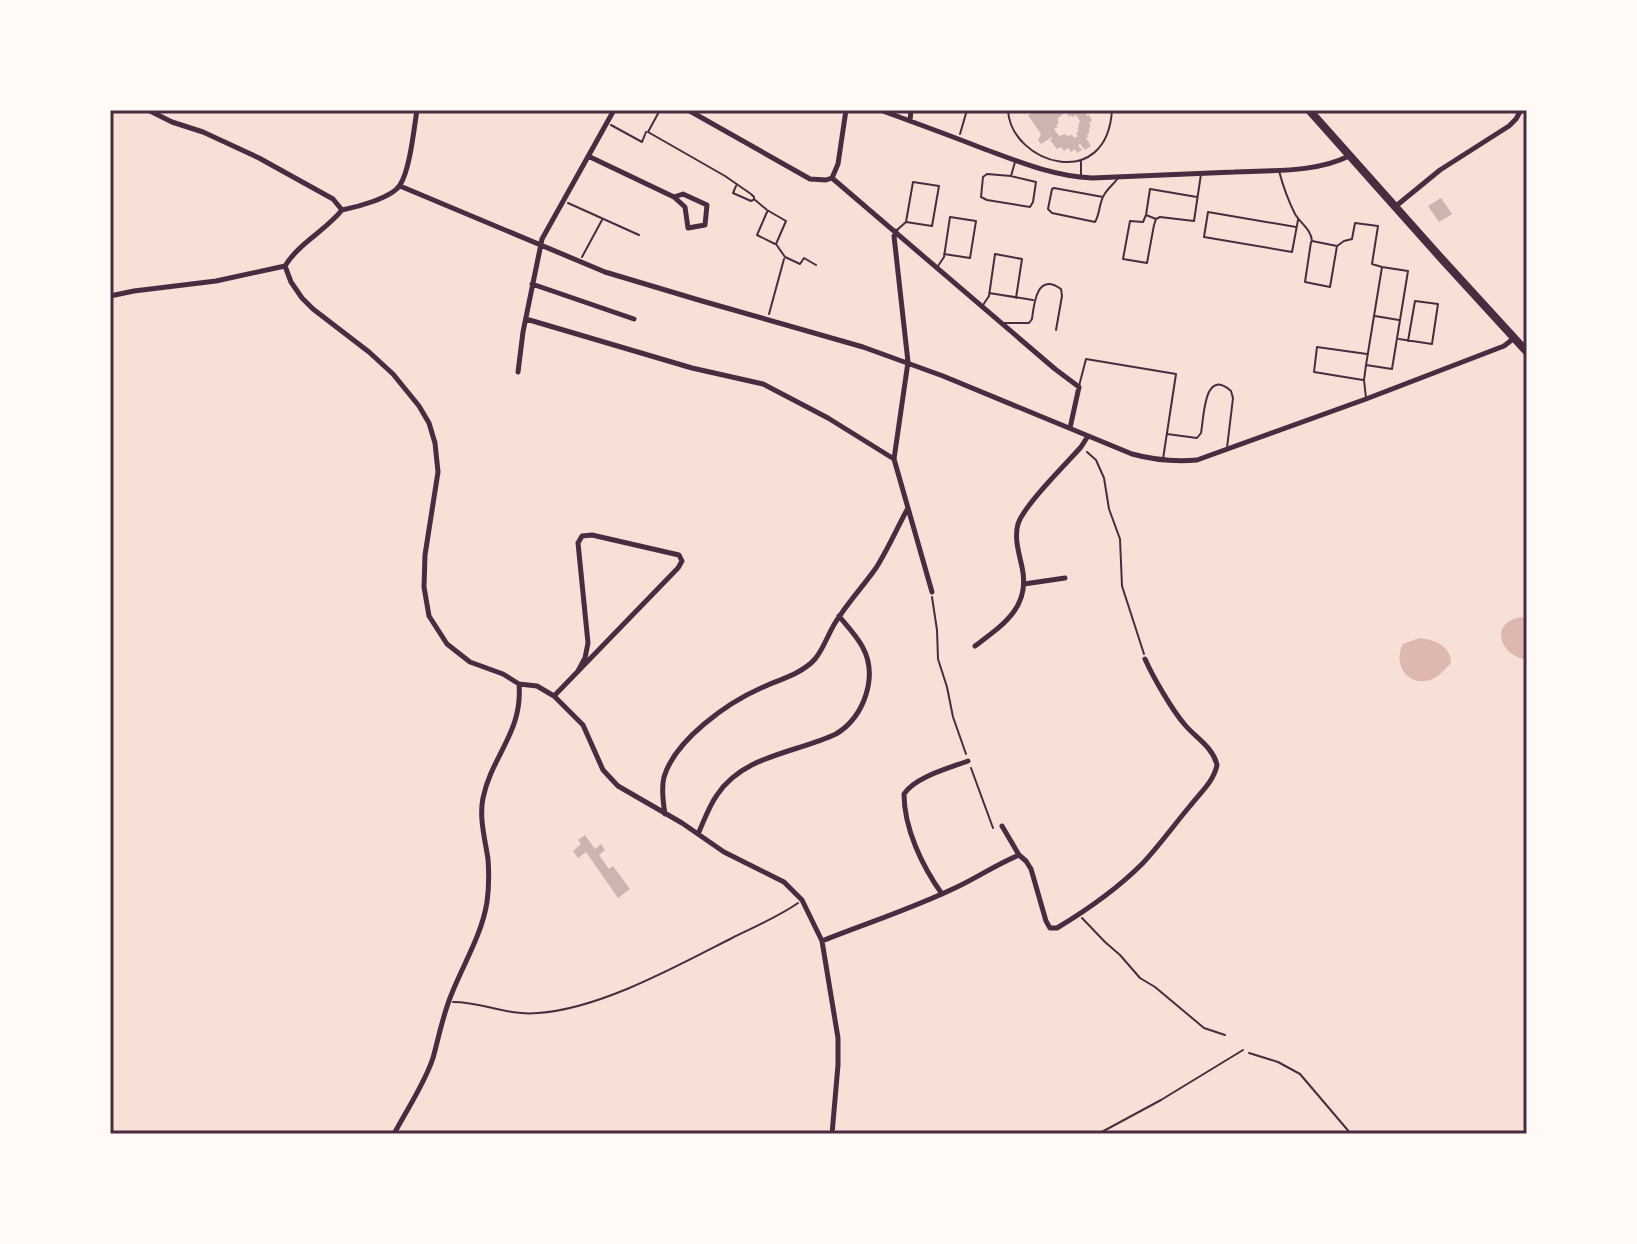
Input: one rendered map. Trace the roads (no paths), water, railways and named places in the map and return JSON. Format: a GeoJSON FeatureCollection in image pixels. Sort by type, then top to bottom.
{"type":"FeatureCollection","features":[{"type":"Feature","properties":{"kind":"main road"},"geometry":{"type":"LineString","coordinates":[[1309,110],[1513,339],[1525,346]]}},
{"type":"Feature","properties":{"kind":"street"},"geometry":{"type":"LineString","coordinates":[[148,110],[259,158],[333,199],[342,210]]}},
{"type":"Feature","properties":{"kind":"street"},"geometry":{"type":"LineString","coordinates":[[110,296],[216,281],[285,266],[294,253],[342,210],[356,208],[388,195],[400,186],[412,148],[417,110]]}},
{"type":"Feature","properties":{"kind":"street"},"geometry":{"type":"LineString","coordinates":[[518,372],[532,284],[545,231],[614,110]]}},
{"type":"Feature","properties":{"kind":"street"},"geometry":{"type":"LineString","coordinates":[[688,110],[810,179],[826,180],[832,178],[838,164],[846,110]]}},
{"type":"Feature","properties":{"kind":"street"},"geometry":{"type":"LineString","coordinates":[[880,110],[1054,174],[1081,177],[1279,170],[1335,163],[1350,155]]}},
{"type":"Feature","properties":{"kind":"street"},"geometry":{"type":"LineString","coordinates":[[910,121],[911,110]]}},
{"type":"Feature","properties":{"kind":"street"},"geometry":{"type":"LineString","coordinates":[[1395,206],[1440,170],[1509,126],[1521,110]]}},
{"type":"Feature","properties":{"kind":"street"},"geometry":{"type":"LineString","coordinates":[[588,156],[674,197],[685,207],[688,228],[705,225],[707,205],[683,194],[674,197]]}},
{"type":"Feature","properties":{"kind":"street"},"geometry":{"type":"LineString","coordinates":[[832,178],[1079,387],[1070,428]]}},
{"type":"Feature","properties":{"kind":"street"},"geometry":{"type":"LineString","coordinates":[[400,186],[580,262],[648,286],[908,362],[1132,454],[1176,462],[1197,460],[1366,399],[1504,346],[1513,339]]}},
{"type":"Feature","properties":{"kind":"street"},"geometry":{"type":"LineString","coordinates":[[896,231],[894,236],[908,362],[894,459],[932,592]]}},
{"type":"Feature","properties":{"kind":"street"},"geometry":{"type":"LineString","coordinates":[[285,266],[291,282],[309,305],[381,363],[404,386],[432,432],[437,462],[425,562],[426,601],[429,616],[439,634],[470,662],[503,674],[519,684],[537,686],[554,696],[583,725],[599,764],[612,781],[724,852],[784,882],[802,900],[822,941],[838,1038],[832,1134]]}},
{"type":"Feature","properties":{"kind":"street"},"geometry":{"type":"LineString","coordinates":[[532,284],[634,319]]}},
{"type":"Feature","properties":{"kind":"street"},"geometry":{"type":"LineString","coordinates":[[526,319],[692,368],[763,384],[828,418],[894,459]]}},
{"type":"Feature","properties":{"kind":"street"},"geometry":{"type":"LineString","coordinates":[[975,646],[1007,622],[1020,600],[1024,584],[1017,538],[1019,522],[1088,436]]}},
{"type":"Feature","properties":{"kind":"street"},"geometry":{"type":"LineString","coordinates":[[665,814],[663,782],[681,749],[724,707],[811,663],[820,653],[839,616],[876,567],[908,508]]}},
{"type":"Feature","properties":{"kind":"street"},"geometry":{"type":"LineString","coordinates":[[554,696],[678,568],[682,561],[679,555],[592,535],[582,536],[578,543],[588,643],[578,671]]}},
{"type":"Feature","properties":{"kind":"street"},"geometry":{"type":"LineString","coordinates":[[1024,584],[1065,578]]}},
{"type":"Feature","properties":{"kind":"street"},"geometry":{"type":"LineString","coordinates":[[698,834],[714,798],[738,772],[759,761],[836,734],[856,716],[868,686],[868,664],[861,644],[839,616]]}},
{"type":"Feature","properties":{"kind":"street"},"geometry":{"type":"LineString","coordinates":[[1002,826],[1031,869],[1050,928],[1057,928],[1079,914],[1141,864],[1168,833],[1216,771],[1217,765],[1215,757],[1183,722],[1145,659]]}},
{"type":"Feature","properties":{"kind":"street"},"geometry":{"type":"LineString","coordinates":[[394,1134],[423,1082],[448,1002],[483,919],[489,883],[482,803],[487,782],[515,725],[519,684]]}},
{"type":"Feature","properties":{"kind":"street"},"geometry":{"type":"LineString","coordinates":[[942,894],[926,870],[913,838],[904,794],[908,787],[917,782],[968,761]]}},
{"type":"Feature","properties":{"kind":"street"},"geometry":{"type":"LineString","coordinates":[[822,941],[942,894],[1019,855]]}},
{"type":"Feature","properties":{"kind":"lane"},"geometry":{"type":"LineString","coordinates":[[1011,110],[1008,115],[1017,133],[1032,150],[1062,162],[1081,161],[1093,155],[1109,133],[1112,110]]}},
{"type":"Feature","properties":{"kind":"lane"},"geometry":{"type":"LineString","coordinates":[[1011,176],[1016,160]]}},
{"type":"Feature","properties":{"kind":"lane"},"geometry":{"type":"LineString","coordinates":[[1081,161],[1081,177]]}},
{"type":"Feature","properties":{"kind":"lane"},"geometry":{"type":"LineString","coordinates":[[1279,170],[1283,187],[1298,219],[1312,238],[1305,282],[1330,287],[1337,246],[1352,239],[1355,223],[1378,226],[1372,264],[1408,271],[1392,369],[1366,365]]}},
{"type":"Feature","properties":{"kind":"lane"},"geometry":{"type":"LineString","coordinates":[[1146,215],[1156,219],[1165,216],[1194,221],[1201,173]]}},
{"type":"Feature","properties":{"kind":"lane"},"geometry":{"type":"LineString","coordinates":[[987,174],[1011,176],[1036,182],[1030,207],[981,197],[983,177],[987,174]]}},
{"type":"Feature","properties":{"kind":"lane"},"geometry":{"type":"LineString","coordinates":[[1103,197],[1054,188],[1048,209],[1052,213],[1095,222],[1103,197],[1118,177]]}},
{"type":"Feature","properties":{"kind":"lane"},"geometry":{"type":"LineString","coordinates":[[896,231],[906,222],[913,182],[939,186],[932,226],[906,222]]}},
{"type":"Feature","properties":{"kind":"lane"},"geometry":{"type":"LineString","coordinates":[[1156,219],[1147,263],[1123,259],[1130,221],[1143,222],[1150,189],[1198,197]]}},
{"type":"Feature","properties":{"kind":"lane"},"geometry":{"type":"LineString","coordinates":[[1296,227],[1208,212],[1204,237],[1292,252],[1298,219]]}},
{"type":"Feature","properties":{"kind":"lane"},"geometry":{"type":"LineString","coordinates":[[938,267],[944,254],[950,217],[976,221],[970,258],[944,254]]}},
{"type":"Feature","properties":{"kind":"lane"},"geometry":{"type":"LineString","coordinates":[[1312,241],[1337,246]]}},
{"type":"Feature","properties":{"kind":"lane"},"geometry":{"type":"LineString","coordinates":[[982,306],[989,293],[995,254],[1022,259],[1016,298]]}},
{"type":"Feature","properties":{"kind":"lane"},"geometry":{"type":"LineString","coordinates":[[1366,399],[1364,380],[1382,267]]}},
{"type":"Feature","properties":{"kind":"lane"},"geometry":{"type":"LineString","coordinates":[[1002,323],[1029,323],[1038,291],[1045,285],[1057,285],[1062,296],[1056,330]]}},
{"type":"Feature","properties":{"kind":"lane"},"geometry":{"type":"LineString","coordinates":[[989,293],[1035,301]]}},
{"type":"Feature","properties":{"kind":"lane"},"geometry":{"type":"LineString","coordinates":[[1398,339],[1408,341],[1432,344],[1438,304],[1415,301],[1408,341]]}},
{"type":"Feature","properties":{"kind":"lane"},"geometry":{"type":"LineString","coordinates":[[1375,316],[1400,320]]}},
{"type":"Feature","properties":{"kind":"lane"},"geometry":{"type":"LineString","coordinates":[[1364,380],[1314,372],[1317,347],[1368,355]]}},
{"type":"Feature","properties":{"kind":"lane"},"geometry":{"type":"LineString","coordinates":[[1079,387],[1086,359],[1176,374],[1163,460]]}},
{"type":"Feature","properties":{"kind":"lane"},"geometry":{"type":"LineString","coordinates":[[1167,434],[1197,438],[1201,433],[1209,391],[1221,385],[1231,391],[1233,398],[1227,449]]}}]}
